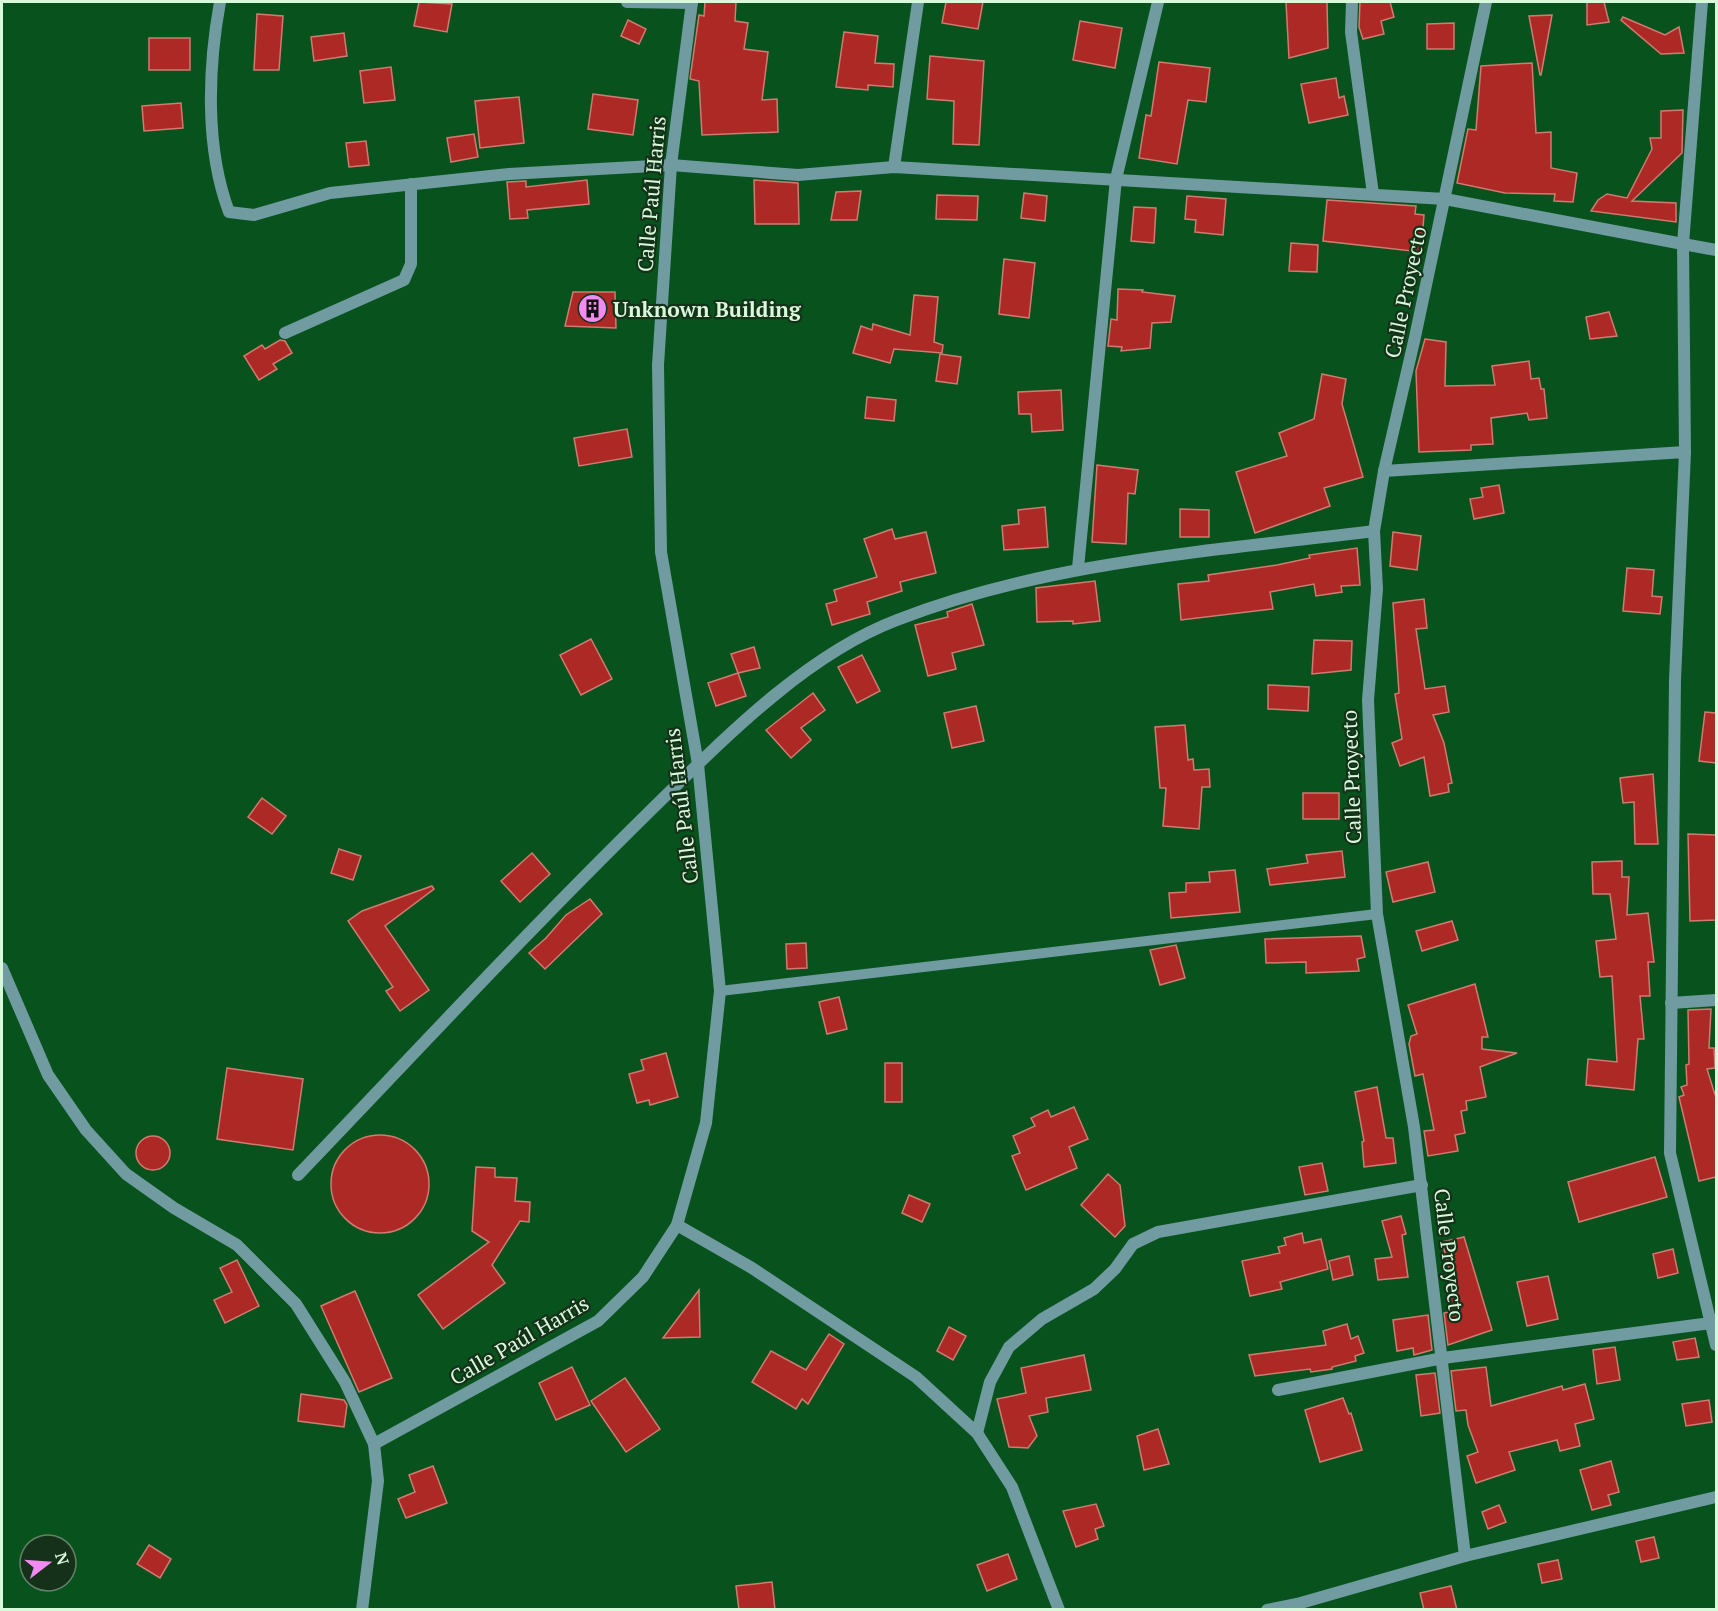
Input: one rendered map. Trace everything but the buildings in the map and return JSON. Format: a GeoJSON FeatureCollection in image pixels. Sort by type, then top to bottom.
{"type":"FeatureCollection","features":[{"type":"Feature","properties":{"kind":"street"},"geometry":{"type":"LineString","coordinates":[[220,2],[215,27],[211,104],[219,187],[229,212],[254,214],[330,193],[509,174],[671,165],[798,175],[894,166],[1444,199],[1716,250]]}},
{"type":"Feature","properties":{"kind":"street"},"geometry":{"type":"LineString","coordinates":[[627,2],[692,2]]}},
{"type":"Feature","properties":{"kind":"street","name":"Calle Paúl Harris"},"geometry":{"type":"LineString","coordinates":[[374,1444],[598,1321],[644,1277],[677,1225],[706,1123],[720,991],[698,764],[661,552],[658,365],[671,165],[692,2]]}},
{"type":"Feature","properties":{"kind":"street"},"geometry":{"type":"LineString","coordinates":[[894,166],[918,2]]}},
{"type":"Feature","properties":{"kind":"street"},"geometry":{"type":"LineString","coordinates":[[1078,568],[1116,179],[1158,2]]}},
{"type":"Feature","properties":{"kind":"street"},"geometry":{"type":"LineString","coordinates":[[1352,2],[1351,32],[1373,194]]}},
{"type":"Feature","properties":{"kind":"street","name":"Calle Proyecto"},"geometry":{"type":"LineString","coordinates":[[1465,1556],[1422,1185],[1377,914],[1368,700],[1377,589],[1374,531],[1384,471],[1486,2]]}},
{"type":"Feature","properties":{"kind":"street"},"geometry":{"type":"LineString","coordinates":[[1702,2],[1683,244],[1685,452],[1675,680],[1670,1153],[1716,1345]]}},
{"type":"Feature","properties":{"kind":"street"},"geometry":{"type":"LineString","coordinates":[[285,333],[404,280],[411,264],[411,184]]}},
{"type":"Feature","properties":{"kind":"street"},"geometry":{"type":"LineString","coordinates":[[1384,471],[1685,452]]}},
{"type":"Feature","properties":{"kind":"street"},"geometry":{"type":"LineString","coordinates":[[298,1175],[575,885],[698,764],[749,715],[844,646],[896,620],[1078,568],[1374,531]]}},
{"type":"Feature","properties":{"kind":"street"},"geometry":{"type":"LineString","coordinates":[[2,968],[48,1075],[86,1130],[126,1174],[174,1208],[237,1245],[296,1304],[345,1382],[374,1444],[378,1481],[362,1610]]}},
{"type":"Feature","properties":{"kind":"street"},"geometry":{"type":"LineString","coordinates":[[1671,1003],[1716,1000]]}},
{"type":"Feature","properties":{"kind":"street"},"geometry":{"type":"LineString","coordinates":[[977,1433],[990,1382],[1009,1347],[1042,1319],[1094,1289],[1115,1269],[1133,1244],[1158,1232],[1422,1185]]}},
{"type":"Feature","properties":{"kind":"street"},"geometry":{"type":"LineString","coordinates":[[677,1225],[752,1268],[916,1377],[977,1433],[1012,1487],[1059,1610]]}},
{"type":"Feature","properties":{"kind":"street"},"geometry":{"type":"LineString","coordinates":[[1278,1390],[1443,1358],[1711,1323]]}},
{"type":"Feature","properties":{"kind":"street"},"geometry":{"type":"LineString","coordinates":[[1267,1610],[1297,1604],[1465,1556],[1716,1497]]}},
{"type":"Feature","properties":{"kind":"lane"},"geometry":{"type":"LineString","coordinates":[[720,991],[1377,914]]}},
{"type":"Feature","properties":{"kind":"place","name":"Unknown Building"},"geometry":{"type":"Point","coordinates":[592,309]}}]}
